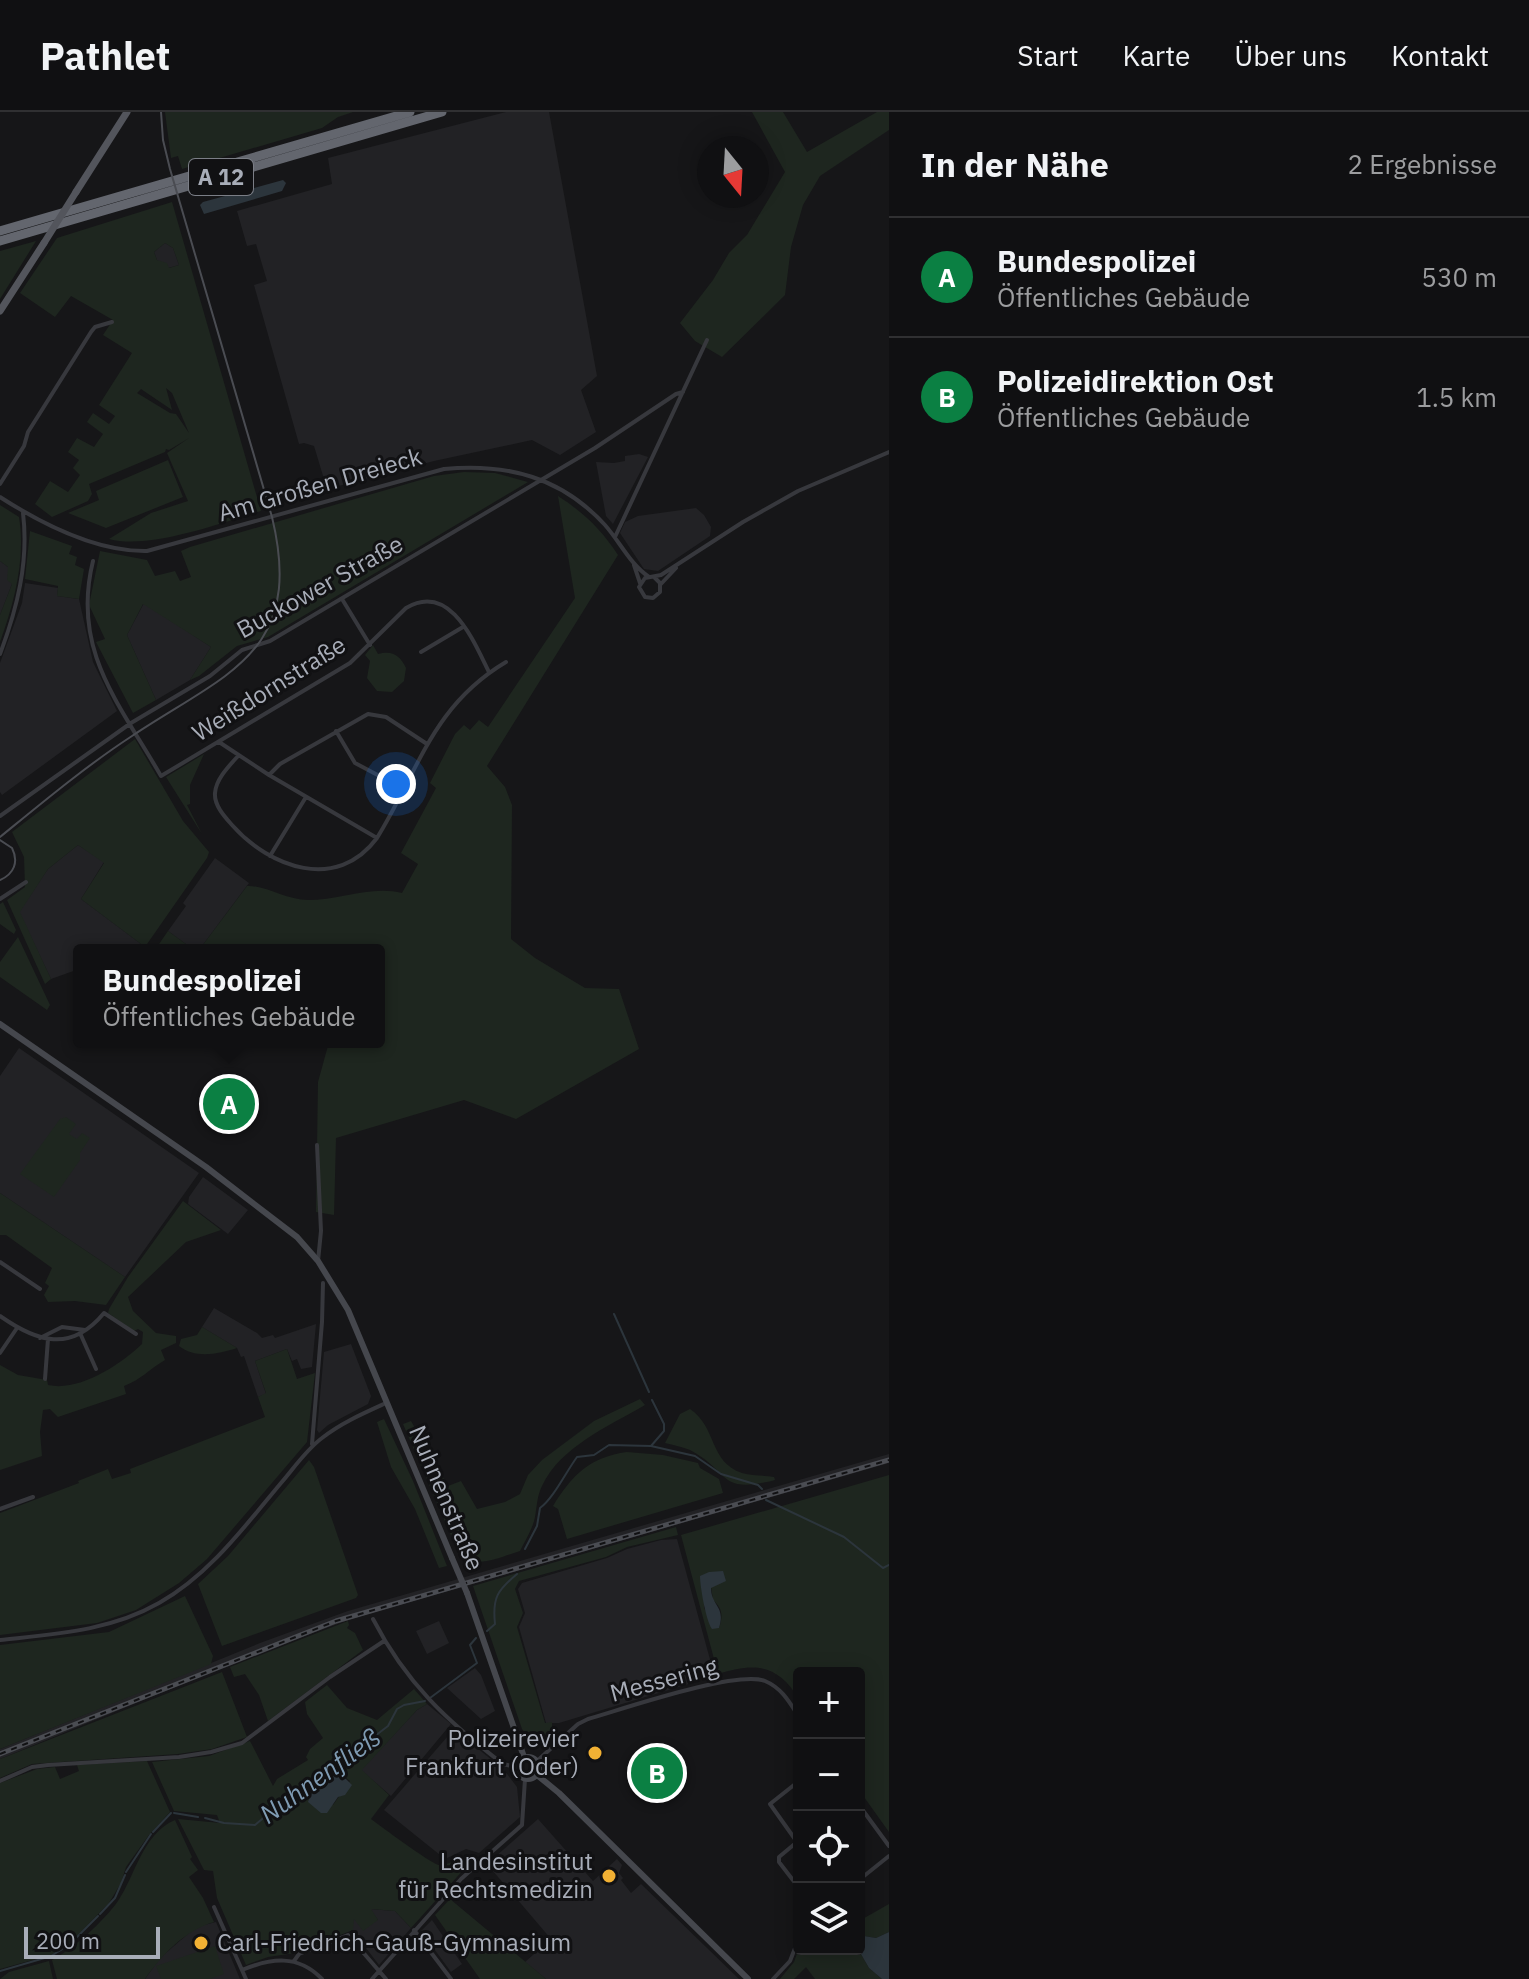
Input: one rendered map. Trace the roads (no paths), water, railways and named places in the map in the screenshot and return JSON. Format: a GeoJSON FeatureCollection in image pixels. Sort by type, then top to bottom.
{"type":"FeatureCollection","features":[{"type":"Feature","properties":{"kind":"highway","name":"A 12"},"geometry":{"type":"LineString","coordinates":[[0,231],[410,112]]}},
{"type":"Feature","properties":{"kind":"highway","name":"A 12"},"geometry":{"type":"LineString","coordinates":[[0,241],[442,112]]}},
{"type":"Feature","properties":{"kind":"main road"},"geometry":{"type":"LineString","coordinates":[[0,311],[127,112]]}},
{"type":"Feature","properties":{"kind":"main road","name":"Nuhnenstraße"},"geometry":{"type":"LineString","coordinates":[[0,1024],[206,1167],[297,1237],[318,1261],[348,1310],[467,1593],[524,1757]]}},
{"type":"Feature","properties":{"kind":"main road"},"geometry":{"type":"LineString","coordinates":[[524,1757],[537,1761],[537,1775],[525,1779],[518,1774],[518,1762],[524,1757]]}},
{"type":"Feature","properties":{"kind":"main road"},"geometry":{"type":"LineString","coordinates":[[537,1775],[748,1979]]}},
{"type":"Feature","properties":{"kind":"street"},"geometry":{"type":"LineString","coordinates":[[0,484],[24,446],[28,432],[93,329],[112,322]]}},
{"type":"Feature","properties":{"kind":"street"},"geometry":{"type":"LineString","coordinates":[[615,537],[707,340]]}},
{"type":"Feature","properties":{"kind":"street","name":"Buckower Straße"},"geometry":{"type":"LineString","coordinates":[[0,816],[131,723],[210,676],[249,646],[270,641],[595,448],[683,392]]}},
{"type":"Feature","properties":{"kind":"street"},"geometry":{"type":"LineString","coordinates":[[665,402],[675,411]]}},
{"type":"Feature","properties":{"kind":"street"},"geometry":{"type":"LineString","coordinates":[[680,564],[660,585],[658,595],[648,599],[640,593],[640,583],[680,564],[743,522],[798,491],[889,452]]}},
{"type":"Feature","properties":{"kind":"street","name":"Am Großen Dreieck"},"geometry":{"type":"LineString","coordinates":[[0,497],[23,513],[98,544],[117,550],[147,551],[444,469],[472,466],[500,468],[540,480],[579,502],[652,578]]}},
{"type":"Feature","properties":{"kind":"street"},"geometry":{"type":"LineString","coordinates":[[0,654],[19,600],[23,513]]}},
{"type":"Feature","properties":{"kind":"street","name":"Am Großen Dreieck"},"geometry":{"type":"LineString","coordinates":[[631,559],[640,583]]}},
{"type":"Feature","properties":{"kind":"street"},"geometry":{"type":"LineString","coordinates":[[93,561],[86,596],[90,640],[98,664],[131,723]]}},
{"type":"Feature","properties":{"kind":"street"},"geometry":{"type":"LineString","coordinates":[[652,578],[660,585]]}},
{"type":"Feature","properties":{"kind":"street"},"geometry":{"type":"LineString","coordinates":[[342,598],[370,645]]}},
{"type":"Feature","properties":{"kind":"street","name":"Weißdornstraße"},"geometry":{"type":"LineString","coordinates":[[131,723],[161,776],[340,670],[406,608],[420,602],[443,604],[456,615],[489,672]]}},
{"type":"Feature","properties":{"kind":"street"},"geometry":{"type":"LineString","coordinates":[[421,652],[463,627]]}},
{"type":"Feature","properties":{"kind":"street"},"geometry":{"type":"LineString","coordinates":[[238,756],[217,784],[217,804],[241,835],[270,856],[295,866],[314,870],[332,868],[354,860],[367,850],[377,838],[442,718],[474,683],[506,662]]}},
{"type":"Feature","properties":{"kind":"street"},"geometry":{"type":"LineString","coordinates":[[269,775],[280,764],[363,716],[374,714],[396,722],[427,744]]}},
{"type":"Feature","properties":{"kind":"street"},"geometry":{"type":"LineString","coordinates":[[336,731],[355,763],[404,789]]}},
{"type":"Feature","properties":{"kind":"street"},"geometry":{"type":"LineString","coordinates":[[219,742],[377,838]]}},
{"type":"Feature","properties":{"kind":"street"},"geometry":{"type":"LineString","coordinates":[[270,856],[306,797]]}},
{"type":"Feature","properties":{"kind":"street"},"geometry":{"type":"LineString","coordinates":[[0,899],[26,882]]}},
{"type":"Feature","properties":{"kind":"street"},"geometry":{"type":"LineString","coordinates":[[317,1145],[321,1231],[318,1261]]}},
{"type":"Feature","properties":{"kind":"street"},"geometry":{"type":"LineString","coordinates":[[0,1262],[40,1289]]}},
{"type":"Feature","properties":{"kind":"street"},"geometry":{"type":"LineString","coordinates":[[0,1275],[6,1267]]}},
{"type":"Feature","properties":{"kind":"street"},"geometry":{"type":"LineString","coordinates":[[312,1446],[323,1283]]}},
{"type":"Feature","properties":{"kind":"street"},"geometry":{"type":"LineString","coordinates":[[0,1316],[17,1328],[48,1339],[80,1333],[104,1313],[136,1334]]}},
{"type":"Feature","properties":{"kind":"street"},"geometry":{"type":"LineString","coordinates":[[40,1338],[62,1327],[85,1330]]}},
{"type":"Feature","properties":{"kind":"street"},"geometry":{"type":"LineString","coordinates":[[0,1353],[17,1328]]}},
{"type":"Feature","properties":{"kind":"street"},"geometry":{"type":"LineString","coordinates":[[80,1333],[96,1369]]}},
{"type":"Feature","properties":{"kind":"street"},"geometry":{"type":"LineString","coordinates":[[45,1379],[48,1339]]}},
{"type":"Feature","properties":{"kind":"street"},"geometry":{"type":"LineString","coordinates":[[0,1640],[66,1634],[111,1623],[161,1602],[204,1570],[312,1446],[338,1427],[386,1403]]}},
{"type":"Feature","properties":{"kind":"street"},"geometry":{"type":"LineString","coordinates":[[0,1509],[33,1497]]}},
{"type":"Feature","properties":{"kind":"street"},"geometry":{"type":"LineString","coordinates":[[373,1619],[384,1641],[428,1701],[503,1764],[516,1767]]}},
{"type":"Feature","properties":{"kind":"street"},"geometry":{"type":"LineString","coordinates":[[0,1781],[32,1767],[179,1757],[242,1743],[356,1658],[384,1641]]}},
{"type":"Feature","properties":{"kind":"street","name":"Messering"},"geometry":{"type":"LineString","coordinates":[[537,1761],[578,1724],[588,1719],[726,1682],[751,1678],[765,1681],[787,1697],[793,1707]]}},
{"type":"Feature","properties":{"kind":"street"},"geometry":{"type":"LineString","coordinates":[[372,1979],[461,1879],[522,1825],[525,1779]]}},
{"type":"Feature","properties":{"kind":"street"},"geometry":{"type":"LineString","coordinates":[[793,1786],[770,1804],[793,1835]]}},
{"type":"Feature","properties":{"kind":"street"},"geometry":{"type":"LineString","coordinates":[[863,1811],[889,1846]]}},
{"type":"Feature","properties":{"kind":"street"},"geometry":{"type":"LineString","coordinates":[[793,1846],[779,1857],[779,1862],[793,1880]]}},
{"type":"Feature","properties":{"kind":"street"},"geometry":{"type":"LineString","coordinates":[[865,1875],[889,1856]]}},
{"type":"Feature","properties":{"kind":"street"},"geometry":{"type":"LineString","coordinates":[[214,1907],[246,1979]]}},
{"type":"Feature","properties":{"kind":"street"},"geometry":{"type":"LineString","coordinates":[[414,1930],[451,1979]]}},
{"type":"Feature","properties":{"kind":"street"},"geometry":{"type":"LineString","coordinates":[[294,1961],[299,1954],[348,1935],[386,1979]]}},
{"type":"Feature","properties":{"kind":"street"},"geometry":{"type":"LineString","coordinates":[[773,1979],[793,1953]]}},
{"type":"Feature","properties":{"kind":"street"},"geometry":{"type":"LineString","coordinates":[[242,1970],[277,1959],[309,1967],[322,1979]]}},
{"type":"Feature","properties":{"kind":"waterway"},"geometry":{"type":"LineString","coordinates":[[614,1314],[649,1392]]}},
{"type":"Feature","properties":{"kind":"waterway"},"geometry":{"type":"LineString","coordinates":[[651,1446],[664,1431],[664,1424],[652,1400]]}},
{"type":"Feature","properties":{"kind":"waterway","name":"Nuhnenfließ"},"geometry":{"type":"LineString","coordinates":[[525,1549],[537,1526],[540,1508],[555,1492],[577,1457],[594,1455],[609,1445],[651,1446],[695,1456],[721,1474],[762,1489]]}},
{"type":"Feature","properties":{"kind":"waterway","name":"Nuhnenfließ"},"geometry":{"type":"LineString","coordinates":[[766,1500],[844,1537],[883,1568],[889,1565]]}},
{"type":"Feature","properties":{"kind":"waterway","name":"Nuhnenfließ"},"geometry":{"type":"LineString","coordinates":[[487,1631],[495,1624],[494,1607],[498,1595],[517,1574]]}},
{"type":"Feature","properties":{"kind":"waterway","name":"Nuhnenfließ"},"geometry":{"type":"LineString","coordinates":[[430,1698],[477,1663],[470,1645],[476,1638]]}},
{"type":"Feature","properties":{"kind":"waterway","name":"Nuhnenfließ"},"geometry":{"type":"LineString","coordinates":[[205,1818],[255,1825],[307,1781],[319,1781],[332,1773],[346,1754],[358,1749],[388,1726],[397,1709],[425,1701]]}},
{"type":"Feature","properties":{"kind":"waterway","name":"Nuhnenfließ"},"geometry":{"type":"LineString","coordinates":[[153,1832],[171,1813]]}},
{"type":"Feature","properties":{"kind":"waterway","name":"Nuhnenfließ"},"geometry":{"type":"LineString","coordinates":[[174,1813],[198,1817]]}},
{"type":"Feature","properties":{"kind":"waterway","name":"Nuhnenfließ"},"geometry":{"type":"LineString","coordinates":[[126,1872],[151,1834]]}},
{"type":"Feature","properties":{"kind":"waterway","name":"Nuhnenfließ"},"geometry":{"type":"LineString","coordinates":[[100,1914],[115,1898],[125,1875]]}},
{"type":"Feature","properties":{"kind":"waterway","name":"Nuhnenfließ"},"geometry":{"type":"LineString","coordinates":[[51,1956],[69,1945],[98,1916]]}},
{"type":"Feature","properties":{"kind":"waterway","name":"Nuhnenfließ"},"geometry":{"type":"LineString","coordinates":[[0,1971],[48,1957]]}},
{"type":"Feature","properties":{"kind":"tram line"},"geometry":{"type":"LineString","coordinates":[[0,837],[98,760],[226,675],[250,654],[267,630],[277,600],[279,563],[272,517],[170,169],[161,112]]}},
{"type":"Feature","properties":{"kind":"tram line"},"geometry":{"type":"LineString","coordinates":[[0,840],[12,848],[15,858],[12,871],[0,880]]}},
{"type":"Feature","properties":{"kind":"railway"},"geometry":{"type":"LineString","coordinates":[[0,1754],[336,1621],[889,1460]]}},
{"type":"Feature","properties":{"kind":"place","name":"Bundespolizei"},"geometry":{"type":"Point","coordinates":[229,1104]}},
{"type":"Feature","properties":{"kind":"place","name":"Polizeirevier Frankfurt (Oder)"},"geometry":{"type":"Point","coordinates":[595,1753]}},
{"type":"Feature","properties":{"kind":"place","name":"Polizeidirektion Ost"},"geometry":{"type":"Point","coordinates":[657,1773]}},
{"type":"Feature","properties":{"kind":"place","name":"Landesinstitut für Rechtsmedizin"},"geometry":{"type":"Point","coordinates":[609,1876]}},
{"type":"Feature","properties":{"kind":"place","name":"Carl-Friedrich-Gauß-Gymnasium"},"geometry":{"type":"Point","coordinates":[201,1943]}}]}
